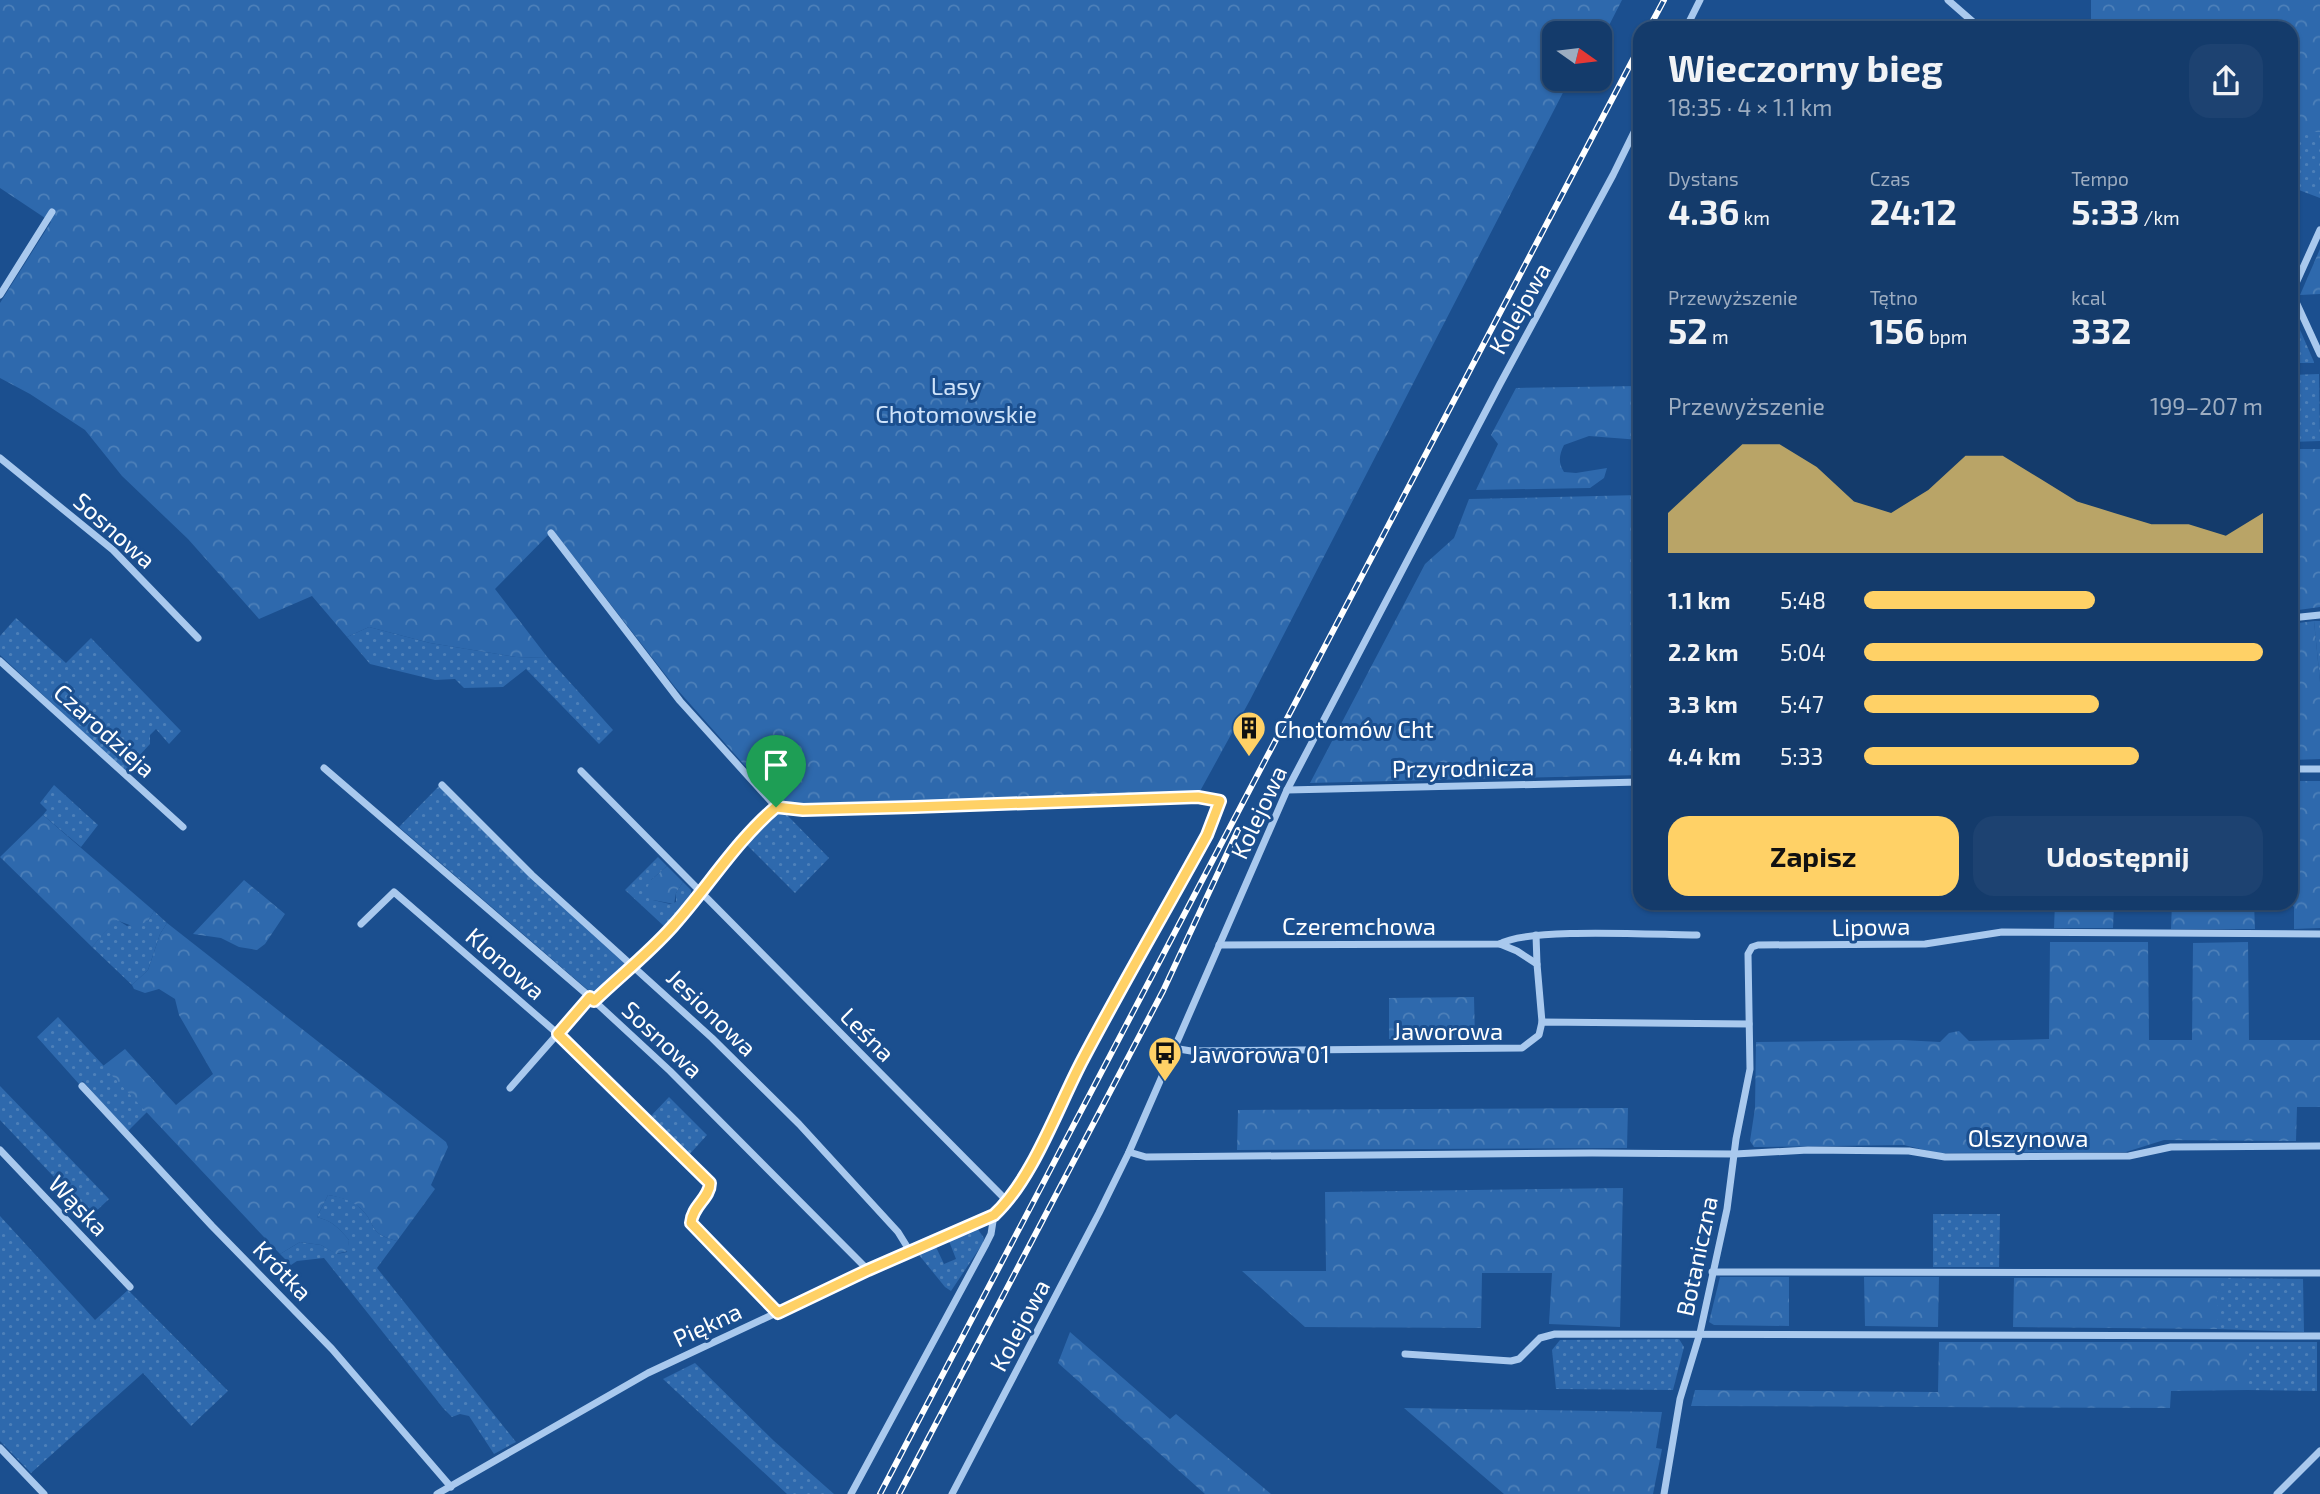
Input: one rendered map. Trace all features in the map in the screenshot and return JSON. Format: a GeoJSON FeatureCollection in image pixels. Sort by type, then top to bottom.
{"type":"FeatureCollection","features":[{"type":"Feature","properties":{"kind":"street"},"geometry":{"type":"LineString","coordinates":[[1690,21],[1700,0]]}},
{"type":"Feature","properties":{"kind":"street"},"geometry":{"type":"LineString","coordinates":[[1948,0],[1972,21]]}},
{"type":"Feature","properties":{"kind":"street","name":"Kolejowa"},"geometry":{"type":"LineString","coordinates":[[952,1494],[1100,1213],[1287,790],[1633,133]]}},
{"type":"Feature","properties":{"kind":"street"},"geometry":{"type":"LineString","coordinates":[[0,295],[52,212]]}},
{"type":"Feature","properties":{"kind":"street"},"geometry":{"type":"LineString","coordinates":[[2298,276],[2320,230]]}},
{"type":"Feature","properties":{"kind":"street"},"geometry":{"type":"LineString","coordinates":[[2298,306],[2320,354]]}},
{"type":"Feature","properties":{"kind":"street","name":"Sosnowa"},"geometry":{"type":"LineString","coordinates":[[0,458],[113,550],[198,638]]}},
{"type":"Feature","properties":{"kind":"street"},"geometry":{"type":"LineString","coordinates":[[510,1088],[592,999],[663,937],[745,838],[776,807],[680,701],[551,533]]}},
{"type":"Feature","properties":{"kind":"street"},"geometry":{"type":"LineString","coordinates":[[2298,617],[2320,615]]}},
{"type":"Feature","properties":{"kind":"street","name":"Czarodzieja"},"geometry":{"type":"LineString","coordinates":[[0,660],[183,827]]}},
{"type":"Feature","properties":{"kind":"street","name":"Sosnowa"},"geometry":{"type":"LineString","coordinates":[[324,768],[592,999],[670,1071],[868,1270]]}},
{"type":"Feature","properties":{"kind":"street"},"geometry":{"type":"LineString","coordinates":[[2298,769],[2320,769]]}},
{"type":"Feature","properties":{"kind":"street","name":"Leśna"},"geometry":{"type":"LineString","coordinates":[[581,771],[1007,1201]]}},
{"type":"Feature","properties":{"kind":"street","name":"Przyrodnicza"},"geometry":{"type":"LineString","coordinates":[[1287,790],[1633,782]]}},
{"type":"Feature","properties":{"kind":"street","name":"Jesionowa"},"geometry":{"type":"LineString","coordinates":[[442,785],[532,875],[633,964],[799,1124],[898,1232],[911,1253]]}},
{"type":"Feature","properties":{"kind":"street","name":"Piękna"},"geometry":{"type":"LineString","coordinates":[[437,1494],[648,1373],[868,1270],[994,1215],[1007,1201],[1030,1164],[1082,1060],[1207,835],[1220,801],[1198,797],[803,810],[776,807]]}},
{"type":"Feature","properties":{"kind":"street","name":"Klonowa"},"geometry":{"type":"LineString","coordinates":[[361,924],[394,892],[558,1034],[710,1183],[709,1192],[694,1209],[691,1223],[778,1313]]}},
{"type":"Feature","properties":{"kind":"street","name":"Lipowa"},"geometry":{"type":"LineString","coordinates":[[1749,1024],[1748,954],[1749,949],[1758,945],[1925,944],[2001,932],[2320,934]]}},
{"type":"Feature","properties":{"kind":"street"},"geometry":{"type":"LineString","coordinates":[[1536,935],[1542,1022],[1749,1024]]}},
{"type":"Feature","properties":{"kind":"street","name":"Czeremchowa"},"geometry":{"type":"LineString","coordinates":[[1500,944],[1511,938],[1536,935],[1697,935]]}},
{"type":"Feature","properties":{"kind":"street","name":"Czeremchowa"},"geometry":{"type":"LineString","coordinates":[[1219,945],[1500,944],[1537,964]]}},
{"type":"Feature","properties":{"kind":"street","name":"Jaworowa"},"geometry":{"type":"LineString","coordinates":[[1173,1048],[1191,1051],[1522,1048],[1539,1035],[1542,1022]]}},
{"type":"Feature","properties":{"kind":"street","name":"Botaniczna"},"geometry":{"type":"LineString","coordinates":[[1664,1494],[1680,1399],[1700,1333],[1727,1209],[1736,1139],[1750,1069],[1749,1024]]}},
{"type":"Feature","properties":{"kind":"street","name":"Krótka"},"geometry":{"type":"LineString","coordinates":[[82,1086],[212,1226],[332,1349],[451,1487]]}},
{"type":"Feature","properties":{"kind":"street","name":"Olszynowa"},"geometry":{"type":"LineString","coordinates":[[1129,1152],[1146,1157],[1735,1154],[1808,1150],[1909,1151],[1945,1157],[2129,1156],[2171,1147],[2320,1146]]}},
{"type":"Feature","properties":{"kind":"street","name":"Wąska"},"geometry":{"type":"LineString","coordinates":[[0,1150],[130,1287]]}},
{"type":"Feature","properties":{"kind":"street"},"geometry":{"type":"LineString","coordinates":[[850,1494],[986,1244],[991,1234],[994,1215]]}},
{"type":"Feature","properties":{"kind":"street"},"geometry":{"type":"LineString","coordinates":[[1713,1272],[2320,1273]]}},
{"type":"Feature","properties":{"kind":"street"},"geometry":{"type":"LineString","coordinates":[[1405,1354],[1511,1361],[1519,1359],[1540,1338],[1555,1334],[2320,1336]]}},
{"type":"Feature","properties":{"kind":"street"},"geometry":{"type":"LineString","coordinates":[[0,1448],[44,1494]]}},
{"type":"Feature","properties":{"kind":"street"},"geometry":{"type":"LineString","coordinates":[[2277,1494],[2320,1451]]}},
{"type":"Feature","properties":{"kind":"green space","name":"Lasy Chotomowskie"},"geometry":{"type":"Polygon","coordinates":[[[0,0],[1622,0],[1611,21],[1542,21],[1542,91],[1564,91],[1250,700],[1199,793],[808,806],[786,803],[772,796],[675,687],[553,530],[495,589],[548,658],[516,657],[430,643],[369,627],[347,637],[312,596],[259,619],[188,539],[122,476],[85,430],[0,378],[0,303],[51,222],[0,188],[0,0]]]}},
{"type":"Feature","properties":{"kind":"green space"},"geometry":{"type":"Polygon","coordinates":[[[2091,0],[2320,0],[2320,132],[2298,132],[2298,21],[2091,21],[2091,0]]]}},
{"type":"Feature","properties":{"kind":"green space"},"geometry":{"type":"Polygon","coordinates":[[[2298,132],[2320,132],[2320,198],[2298,190],[2298,132]]]}},
{"type":"Feature","properties":{"kind":"green space"},"geometry":{"type":"Polygon","coordinates":[[[2320,249],[2320,294],[2300,295],[2320,249]]]}},
{"type":"Feature","properties":{"kind":"green space"},"geometry":{"type":"Polygon","coordinates":[[[2298,325],[2314,362],[2298,363],[2298,325]]]}},
{"type":"Feature","properties":{"kind":"green space"},"geometry":{"type":"Polygon","coordinates":[[[2319,374],[2320,441],[2298,442],[2298,375],[2319,374]]]}},
{"type":"Feature","properties":{"kind":"green space"},"geometry":{"type":"Polygon","coordinates":[[[1633,386],[1633,439],[1589,436],[1564,445],[1560,459],[1564,472],[1576,473],[1607,468],[1604,478],[1590,488],[1476,490],[1498,444],[1491,435],[1516,388],[1633,386]]]}},
{"type":"Feature","properties":{"kind":"green space"},"geometry":{"type":"Polygon","coordinates":[[[2298,449],[2320,449],[2320,607],[2298,610],[2298,449]]]}},
{"type":"Feature","properties":{"kind":"green space"},"geometry":{"type":"Polygon","coordinates":[[[1633,495],[1633,775],[1310,783],[1425,564],[1454,538],[1469,499],[1633,495]]]}},
{"type":"Feature","properties":{"kind":"green space"},"geometry":{"type":"Polygon","coordinates":[[[16,618],[66,663],[91,638],[181,731],[169,744],[156,729],[150,735],[150,744],[125,771],[0,655],[0,636],[16,618]]]}},
{"type":"Feature","properties":{"kind":"green space"},"geometry":{"type":"Polygon","coordinates":[[[2314,621],[2320,621],[2320,682],[2314,621]]]}},
{"type":"Feature","properties":{"kind":"green space"},"geometry":{"type":"Polygon","coordinates":[[[2314,621],[2320,682],[2320,759],[2298,760],[2298,623],[2314,621]]]}},
{"type":"Feature","properties":{"kind":"green space"},"geometry":{"type":"Polygon","coordinates":[[[369,627],[430,643],[516,657],[548,658],[613,730],[599,744],[526,669],[503,687],[464,688],[455,679],[435,680],[370,664],[347,637],[369,627]]]}},
{"type":"Feature","properties":{"kind":"green space"},"geometry":{"type":"Polygon","coordinates":[[[2298,781],[2320,781],[2320,928],[2294,929],[2294,910],[2298,910],[2298,781]]]}},
{"type":"Feature","properties":{"kind":"green space"},"geometry":{"type":"Polygon","coordinates":[[[54,785],[98,825],[81,847],[43,815],[47,810],[40,803],[54,785]]]}},
{"type":"Feature","properties":{"kind":"green space"},"geometry":{"type":"Polygon","coordinates":[[[439,786],[626,960],[626,966],[595,996],[399,827],[439,786]]]}},
{"type":"Feature","properties":{"kind":"green space"},"geometry":{"type":"Polygon","coordinates":[[[773,814],[787,815],[829,858],[795,893],[745,843],[773,814]]]}},
{"type":"Feature","properties":{"kind":"green space"},"geometry":{"type":"Polygon","coordinates":[[[43,815],[154,911],[148,921],[135,927],[116,920],[92,947],[0,857],[43,815]]]}},
{"type":"Feature","properties":{"kind":"green space"},"geometry":{"type":"Polygon","coordinates":[[[658,857],[667,866],[651,880],[653,900],[670,904],[676,902],[676,893],[683,882],[691,890],[691,898],[666,928],[625,890],[658,857]]]}},
{"type":"Feature","properties":{"kind":"green space"},"geometry":{"type":"Polygon","coordinates":[[[667,866],[683,882],[676,893],[674,904],[653,900],[645,892],[651,880],[667,866]]]}},
{"type":"Feature","properties":{"kind":"green space"},"geometry":{"type":"Polygon","coordinates":[[[244,880],[285,914],[265,944],[257,950],[239,947],[221,938],[193,934],[244,880]]]}},
{"type":"Feature","properties":{"kind":"green space"},"geometry":{"type":"Polygon","coordinates":[[[2055,910],[2114,910],[2113,928],[2054,928],[2055,910]]]}},
{"type":"Feature","properties":{"kind":"green space"},"geometry":{"type":"Polygon","coordinates":[[[2172,910],[2254,910],[2255,929],[2171,929],[2172,910]]]}},
{"type":"Feature","properties":{"kind":"green space"},"geometry":{"type":"Polygon","coordinates":[[[154,911],[167,923],[160,934],[148,970],[132,985],[92,947],[116,919],[127,926],[148,921],[154,911]]]}},
{"type":"Feature","properties":{"kind":"green space"},"geometry":{"type":"Polygon","coordinates":[[[167,923],[446,1142],[448,1147],[431,1185],[435,1189],[397,1241],[376,1231],[357,1205],[328,1195],[317,1217],[342,1232],[349,1240],[348,1251],[336,1254],[321,1245],[300,1242],[280,1254],[103,1066],[125,1049],[176,1105],[213,1074],[179,1015],[175,999],[159,989],[145,993],[134,989],[132,985],[148,970],[160,934],[167,923]]]}},
{"type":"Feature","properties":{"kind":"green space"},"geometry":{"type":"Polygon","coordinates":[[[2050,942],[2148,942],[2149,1040],[2192,1040],[2193,943],[2248,942],[2249,1040],[2320,1040],[2320,1107],[2297,1107],[2296,1141],[2164,1140],[2126,1152],[1937,1153],[1904,1145],[1754,1147],[1750,1141],[1755,1108],[1756,1042],[1940,1042],[1949,1033],[1959,1031],[1969,1041],[2049,1039],[2050,942]]]}},
{"type":"Feature","properties":{"kind":"green space"},"geometry":{"type":"Polygon","coordinates":[[[1474,997],[1475,1039],[1389,1039],[1389,998],[1474,997]]]}},
{"type":"Feature","properties":{"kind":"green space"},"geometry":{"type":"Polygon","coordinates":[[[58,1017],[147,1112],[127,1132],[83,1081],[79,1084],[37,1037],[58,1017]]]}},
{"type":"Feature","properties":{"kind":"green space"},"geometry":{"type":"Polygon","coordinates":[[[0,1086],[109,1199],[91,1216],[0,1120],[0,1086]]]}},
{"type":"Feature","properties":{"kind":"green space"},"geometry":{"type":"Polygon","coordinates":[[[669,1097],[707,1135],[688,1156],[649,1118],[669,1097]]]}},
{"type":"Feature","properties":{"kind":"green space"},"geometry":{"type":"Polygon","coordinates":[[[1628,1108],[1627,1148],[1237,1150],[1238,1110],[1628,1108]]]}},
{"type":"Feature","properties":{"kind":"green space"},"geometry":{"type":"Polygon","coordinates":[[[1623,1188],[1620,1327],[1549,1324],[1552,1273],[1482,1273],[1481,1328],[1305,1327],[1242,1271],[1326,1271],[1325,1192],[1623,1188]]]}},
{"type":"Feature","properties":{"kind":"green space"},"geometry":{"type":"Polygon","coordinates":[[[328,1195],[353,1202],[376,1231],[397,1241],[377,1268],[516,1442],[494,1454],[469,1416],[460,1414],[452,1417],[324,1258],[297,1261],[291,1265],[280,1254],[300,1242],[321,1245],[337,1254],[347,1252],[349,1240],[331,1223],[317,1217],[328,1195]]]}},
{"type":"Feature","properties":{"kind":"green space"},"geometry":{"type":"Polygon","coordinates":[[[1933,1214],[2000,1214],[1999,1267],[1933,1267],[1933,1214]]]}},
{"type":"Feature","properties":{"kind":"green space"},"geometry":{"type":"Polygon","coordinates":[[[0,1216],[95,1320],[128,1290],[228,1391],[191,1426],[143,1373],[31,1473],[0,1441],[0,1216]]]}},
{"type":"Feature","properties":{"kind":"green space"},"geometry":{"type":"Polygon","coordinates":[[[977,1228],[984,1238],[983,1243],[951,1291],[919,1255],[936,1247],[944,1264],[956,1259],[949,1241],[977,1228]]]}},
{"type":"Feature","properties":{"kind":"green space"},"geometry":{"type":"Polygon","coordinates":[[[1720,1277],[1789,1277],[1789,1326],[1714,1325],[1709,1322],[1720,1277]]]}},
{"type":"Feature","properties":{"kind":"green space"},"geometry":{"type":"Polygon","coordinates":[[[1864,1277],[1939,1277],[1938,1327],[1865,1326],[1864,1277]]]}},
{"type":"Feature","properties":{"kind":"green space"},"geometry":{"type":"Polygon","coordinates":[[[2014,1278],[2217,1278],[2217,1329],[2013,1327],[2014,1278]]]}},
{"type":"Feature","properties":{"kind":"green space"},"geometry":{"type":"Polygon","coordinates":[[[2217,1278],[2303,1279],[2304,1332],[2217,1329],[2217,1278]]]}},
{"type":"Feature","properties":{"kind":"green space"},"geometry":{"type":"Polygon","coordinates":[[[1070,1332],[1170,1419],[1176,1414],[1271,1494],[1205,1494],[1058,1363],[1070,1332]]]}},
{"type":"Feature","properties":{"kind":"green space"},"geometry":{"type":"Polygon","coordinates":[[[1679,1339],[1684,1347],[1673,1390],[1556,1389],[1552,1350],[1560,1340],[1679,1339]]]}},
{"type":"Feature","properties":{"kind":"green space"},"geometry":{"type":"Polygon","coordinates":[[[1939,1342],[2247,1342],[2247,1390],[2171,1391],[2170,1408],[1691,1406],[1695,1390],[1938,1392],[1939,1342]]]}},
{"type":"Feature","properties":{"kind":"green space"},"geometry":{"type":"Polygon","coordinates":[[[2247,1342],[2317,1342],[2317,1391],[2247,1390],[2247,1342]]]}},
{"type":"Feature","properties":{"kind":"green space"},"geometry":{"type":"Polygon","coordinates":[[[695,1363],[774,1441],[834,1494],[787,1494],[663,1379],[695,1363]]]}},
{"type":"Feature","properties":{"kind":"green space"},"geometry":{"type":"Polygon","coordinates":[[[1404,1408],[1662,1412],[1656,1448],[1662,1449],[1653,1494],[1504,1494],[1404,1408]]]}},
{"type":"Feature","properties":{"kind":"railway"},"geometry":{"type":"LineString","coordinates":[[1653,21],[1664,0]]}},
{"type":"Feature","properties":{"kind":"railway"},"geometry":{"type":"LineString","coordinates":[[880,1494],[1633,59]]}},
{"type":"Feature","properties":{"kind":"railway"},"geometry":{"type":"LineString","coordinates":[[899,1494],[1163,991],[1238,830]]}},
{"type":"Feature","properties":{"kind":"place","name":"Chotomów Cht"},"geometry":{"type":"Point","coordinates":[1249,758]}},
{"type":"Feature","properties":{"kind":"place","name":"Jaworowa 01"},"geometry":{"type":"Point","coordinates":[1165,1083]}},
{"type":"Feature","properties":{"kind":"route"},"geometry":{"type":"LineString","coordinates":[[1198,797],[1220,801],[1207,835],[1082,1060],[1030,1164],[1007,1201],[994,1215],[778,1313],[691,1223],[694,1209],[709,1192],[710,1183],[558,1034],[590,997],[594,1001],[663,937],[745,838],[776,807],[803,810],[1198,797]]}}]}
